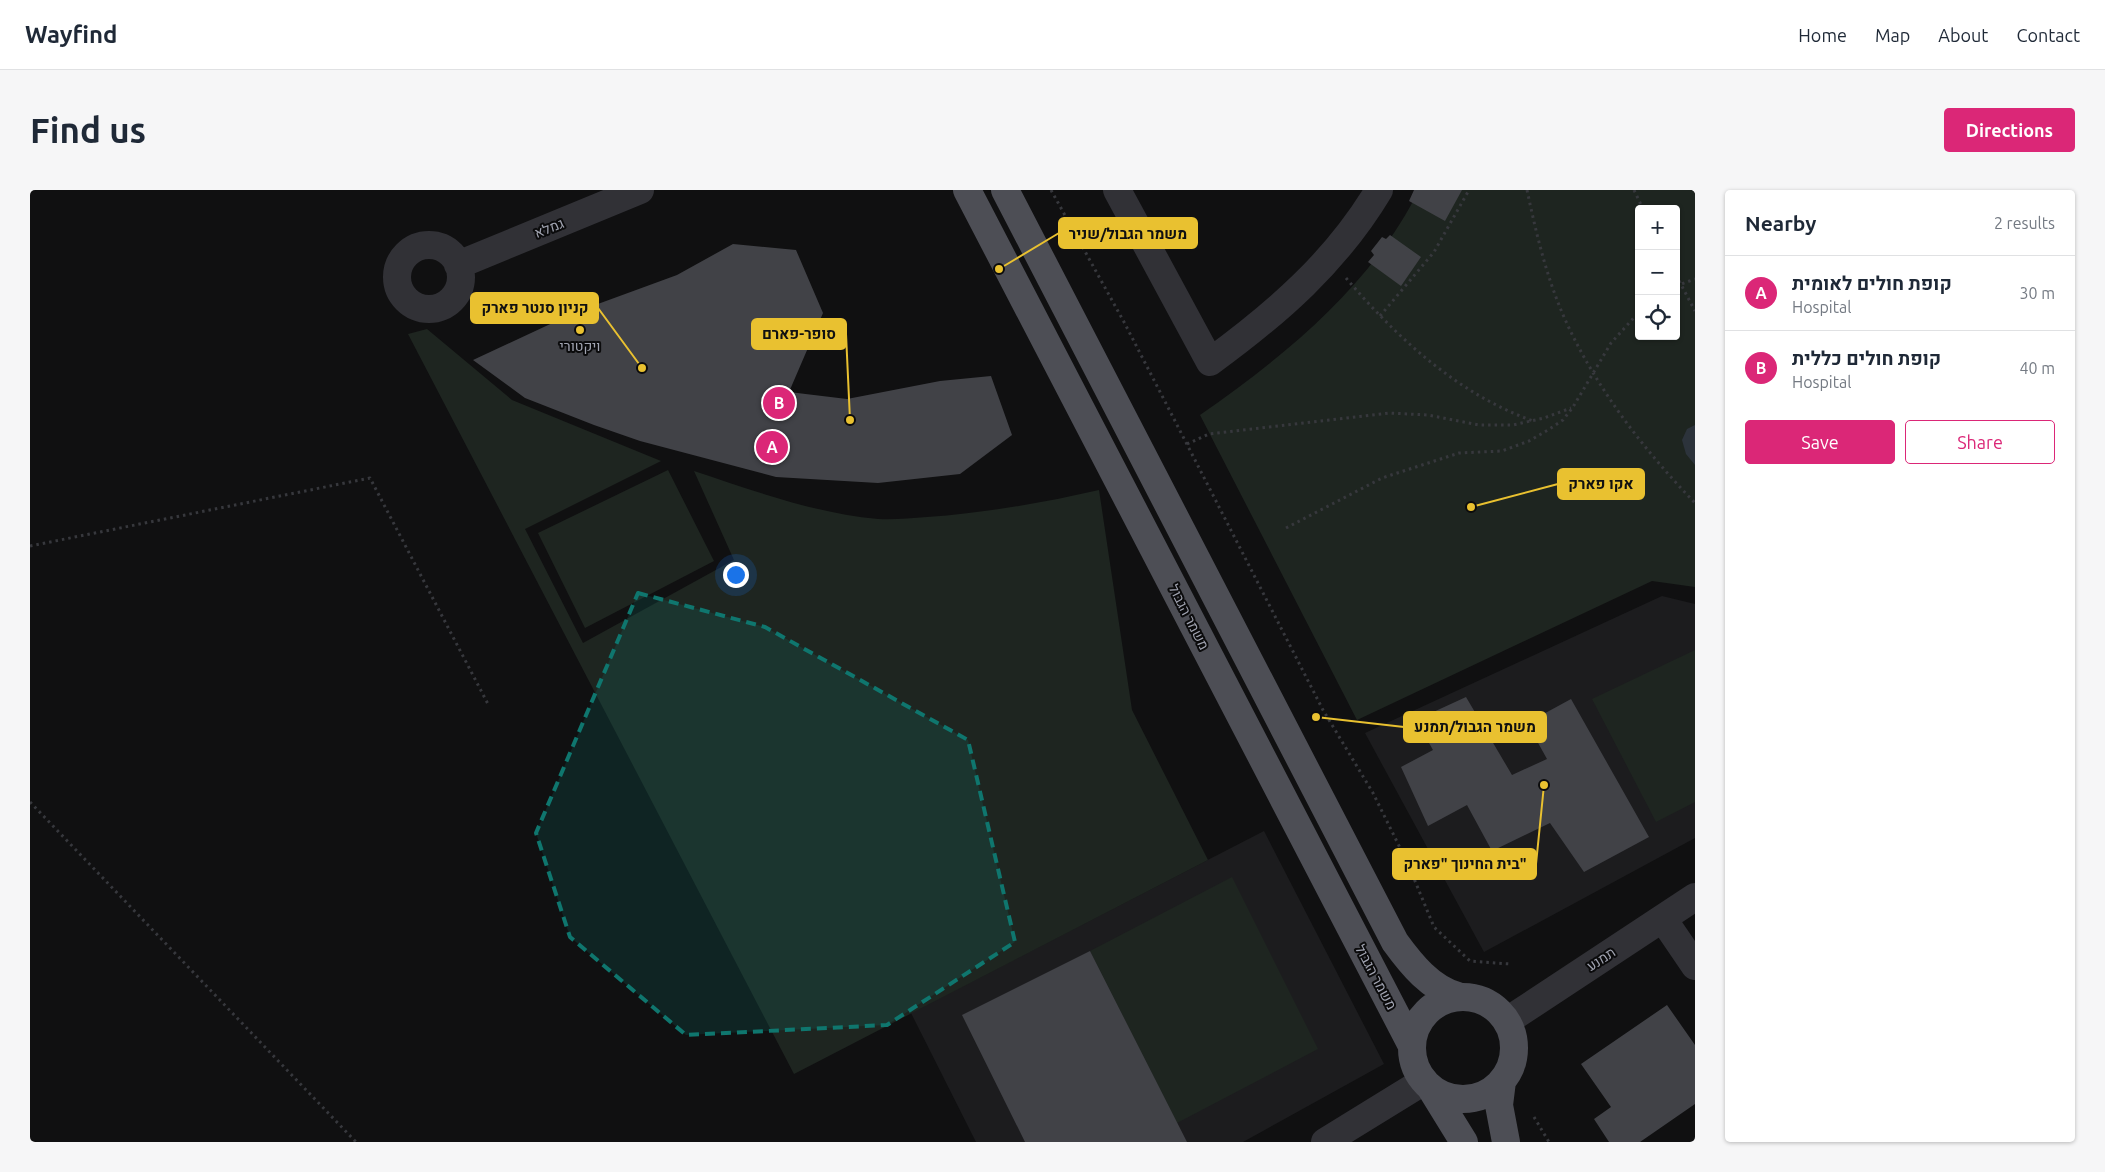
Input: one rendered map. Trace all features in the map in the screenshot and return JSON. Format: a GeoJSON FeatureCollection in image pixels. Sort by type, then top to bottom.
{"type":"FeatureCollection","features":[{"type":"Feature","properties":{"kind":"main road","name":"משמר הגבול"},"geometry":{"type":"LineString","coordinates":[[967,190],[1412,1044]]}},
{"type":"Feature","properties":{"kind":"main road"},"geometry":{"type":"LineString","coordinates":[[1005,190],[1395,942],[1427,979],[1447,993],[1474,998],[1488,1003],[1506,1021],[1513,1036],[1514,1052],[1511,1067],[1502,1081],[1490,1092],[1475,1098],[1451,1098],[1427,1084]]}},
{"type":"Feature","properties":{"kind":"main road"},"geometry":{"type":"LineString","coordinates":[[1458,996],[1443,1000],[1423,1014],[1415,1029],[1412,1044],[1415,1067],[1464,1142]]}},
{"type":"Feature","properties":{"kind":"main road"},"geometry":{"type":"LineString","coordinates":[[1502,1081],[1499,1105],[1506,1142]]}},
{"type":"Feature","properties":{"kind":"street","name":"גמלא"},"geometry":{"type":"LineString","coordinates":[[458,265],[640,190]]}},
{"type":"Feature","properties":{"kind":"street"},"geometry":{"type":"LineString","coordinates":[[1117,190],[1210,362],[1257,328],[1299,291],[1329,258],[1367,210],[1379,190]]}},
{"type":"Feature","properties":{"kind":"street","name":"תמנע"},"geometry":{"type":"LineString","coordinates":[[1506,1021],[1695,897]]}},
{"type":"Feature","properties":{"kind":"street"},"geometry":{"type":"LineString","coordinates":[[1663,919],[1695,966]]}},
{"type":"Feature","properties":{"kind":"street"},"geometry":{"type":"LineString","coordinates":[[1325,1142],[1427,1084]]}},
{"type":"Feature","properties":{"kind":"path"},"geometry":{"type":"LineString","coordinates":[[1051,190],[1124,322],[1322,710],[1373,793],[1408,864],[1434,927],[1470,961],[1510,964]]}},
{"type":"Feature","properties":{"kind":"path"},"geometry":{"type":"LineString","coordinates":[[1380,316],[1434,252],[1468,190]]}},
{"type":"Feature","properties":{"kind":"path"},"geometry":{"type":"LineString","coordinates":[[1527,190],[1536,232],[1550,279],[1568,326],[1593,375],[1647,449],[1695,503]]}},
{"type":"Feature","properties":{"kind":"path"},"geometry":{"type":"LineString","coordinates":[[1634,190],[1641,205]]}},
{"type":"Feature","properties":{"kind":"path"},"geometry":{"type":"LineString","coordinates":[[1329,258],[1380,316],[1444,372],[1497,405],[1514,414],[1534,421]]}},
{"type":"Feature","properties":{"kind":"path"},"geometry":{"type":"LineString","coordinates":[[1695,279],[1681,284],[1695,310]]}},
{"type":"Feature","properties":{"kind":"path"},"geometry":{"type":"LineString","coordinates":[[1286,528],[1382,478],[1459,453],[1502,451],[1529,441],[1563,420],[1593,375],[1611,343],[1635,316]]}},
{"type":"Feature","properties":{"kind":"path"},"geometry":{"type":"LineString","coordinates":[[1187,444],[1209,434],[1376,413],[1421,414],[1479,425],[1513,425],[1534,421],[1573,407]]}},
{"type":"Feature","properties":{"kind":"path"},"geometry":{"type":"LineString","coordinates":[[30,546],[370,478],[488,704]]}},
{"type":"Feature","properties":{"kind":"path"},"geometry":{"type":"LineString","coordinates":[[30,802],[356,1142]]}},
{"type":"Feature","properties":{"kind":"path"},"geometry":{"type":"LineString","coordinates":[[1534,1117],[1549,1142]]}},
{"type":"Feature","properties":{"kind":"highlighted area"},"geometry":{"type":"Polygon","coordinates":[[[638,593],[765,627],[968,740],[1015,942],[887,1025],[686,1035],[570,937],[536,833],[638,593]]]}},
{"type":"Feature","properties":{"kind":"shaded area"},"geometry":{"type":"Polygon","coordinates":[[[1419,190],[1695,190],[1695,587],[1652,581],[1357,720],[1200,415],[1264,368],[1294,343],[1324,316],[1377,257],[1399,225],[1419,190]]]}},
{"type":"Feature","properties":{"kind":"shaded area"},"geometry":{"type":"Polygon","coordinates":[[[427,329],[512,400],[661,461],[525,529],[583,643],[734,560],[694,471],[807,506],[831,512],[878,519],[927,517],[992,510],[1099,490],[1132,710],[1208,860],[794,1074],[408,334],[427,329]]]}},
{"type":"Feature","properties":{"kind":"shaded area"},"geometry":{"type":"Polygon","coordinates":[[[1695,425],[1695,465],[1686,454],[1682,440],[1687,429],[1695,425]]]}},
{"type":"Feature","properties":{"kind":"shaded area"},"geometry":{"type":"Polygon","coordinates":[[[668,470],[714,561],[585,628],[538,533],[668,470]]]}},
{"type":"Feature","properties":{"kind":"shaded area"},"geometry":{"type":"Polygon","coordinates":[[[1662,596],[1695,604],[1695,838],[1484,952],[1365,733],[1662,596]]]}},
{"type":"Feature","properties":{"kind":"shaded area"},"geometry":{"type":"Polygon","coordinates":[[[1695,650],[1695,802],[1656,822],[1592,699],[1695,650]]]}},
{"type":"Feature","properties":{"kind":"shaded area"},"geometry":{"type":"Polygon","coordinates":[[[1264,831],[1384,1064],[1243,1142],[976,1142],[911,1013],[1264,831]]]}},
{"type":"Feature","properties":{"kind":"shaded area"},"geometry":{"type":"Polygon","coordinates":[[[1232,877],[1318,1049],[1177,1123],[1090,951],[1232,877]]]}},
{"type":"Feature","properties":{"kind":"building"},"geometry":{"type":"Polygon","coordinates":[[[1414,190],[1462,190],[1445,221],[1409,201],[1414,190]]]}},
{"type":"Feature","properties":{"kind":"building"},"geometry":{"type":"Polygon","coordinates":[[[1390,235],[1421,257],[1401,286],[1368,262],[1374,255],[1371,251],[1382,237],[1386,239],[1390,235]]]}},
{"type":"Feature","properties":{"kind":"building"},"geometry":{"type":"Polygon","coordinates":[[[733,244],[796,250],[823,313],[789,392],[847,399],[940,381],[991,376],[1012,435],[960,474],[878,483],[776,477],[640,441],[594,425],[525,398],[473,360],[576,312],[677,275],[733,244]]]}},
{"type":"Feature","properties":{"kind":"building"},"geometry":{"type":"Polygon","coordinates":[[[1466,697],[1512,775],[1547,759],[1527,723],[1571,699],[1649,837],[1584,872],[1550,823],[1492,851],[1467,805],[1428,826],[1401,767],[1433,750],[1416,720],[1466,697]]]}},
{"type":"Feature","properties":{"kind":"building"},"geometry":{"type":"Polygon","coordinates":[[[1090,951],[1187,1142],[1025,1142],[962,1015],[1090,951]]]}},
{"type":"Feature","properties":{"kind":"building"},"geometry":{"type":"Polygon","coordinates":[[[1667,1005],[1695,1045],[1695,1104],[1640,1142],[1609,1142],[1594,1119],[1611,1107],[1581,1064],[1667,1005]]]}},
{"type":"Feature","properties":{"kind":"place","name":"משמר הגבול/שניר"},"geometry":{"type":"Point","coordinates":[999,269]}},
{"type":"Feature","properties":{"kind":"place","name":"ויקטורי"},"geometry":{"type":"Point","coordinates":[580,330]}},
{"type":"Feature","properties":{"kind":"place","name":"קניון סנטר פארק"},"geometry":{"type":"Point","coordinates":[642,368]}},
{"type":"Feature","properties":{"kind":"place","name":"קופת חולים כללית"},"geometry":{"type":"Point","coordinates":[779,403]}},
{"type":"Feature","properties":{"kind":"place","name":"סופר-פארם"},"geometry":{"type":"Point","coordinates":[850,420]}},
{"type":"Feature","properties":{"kind":"place","name":"קופת חולים לאומית"},"geometry":{"type":"Point","coordinates":[772,447]}},
{"type":"Feature","properties":{"kind":"place","name":"אקו פארק"},"geometry":{"type":"Point","coordinates":[1471,507]}},
{"type":"Feature","properties":{"kind":"place","name":"משמר הגבול/תמנע"},"geometry":{"type":"Point","coordinates":[1316,717]}},
{"type":"Feature","properties":{"kind":"place","name":"בית החינוך \"פארק\""},"geometry":{"type":"Point","coordinates":[1544,785]}}]}
